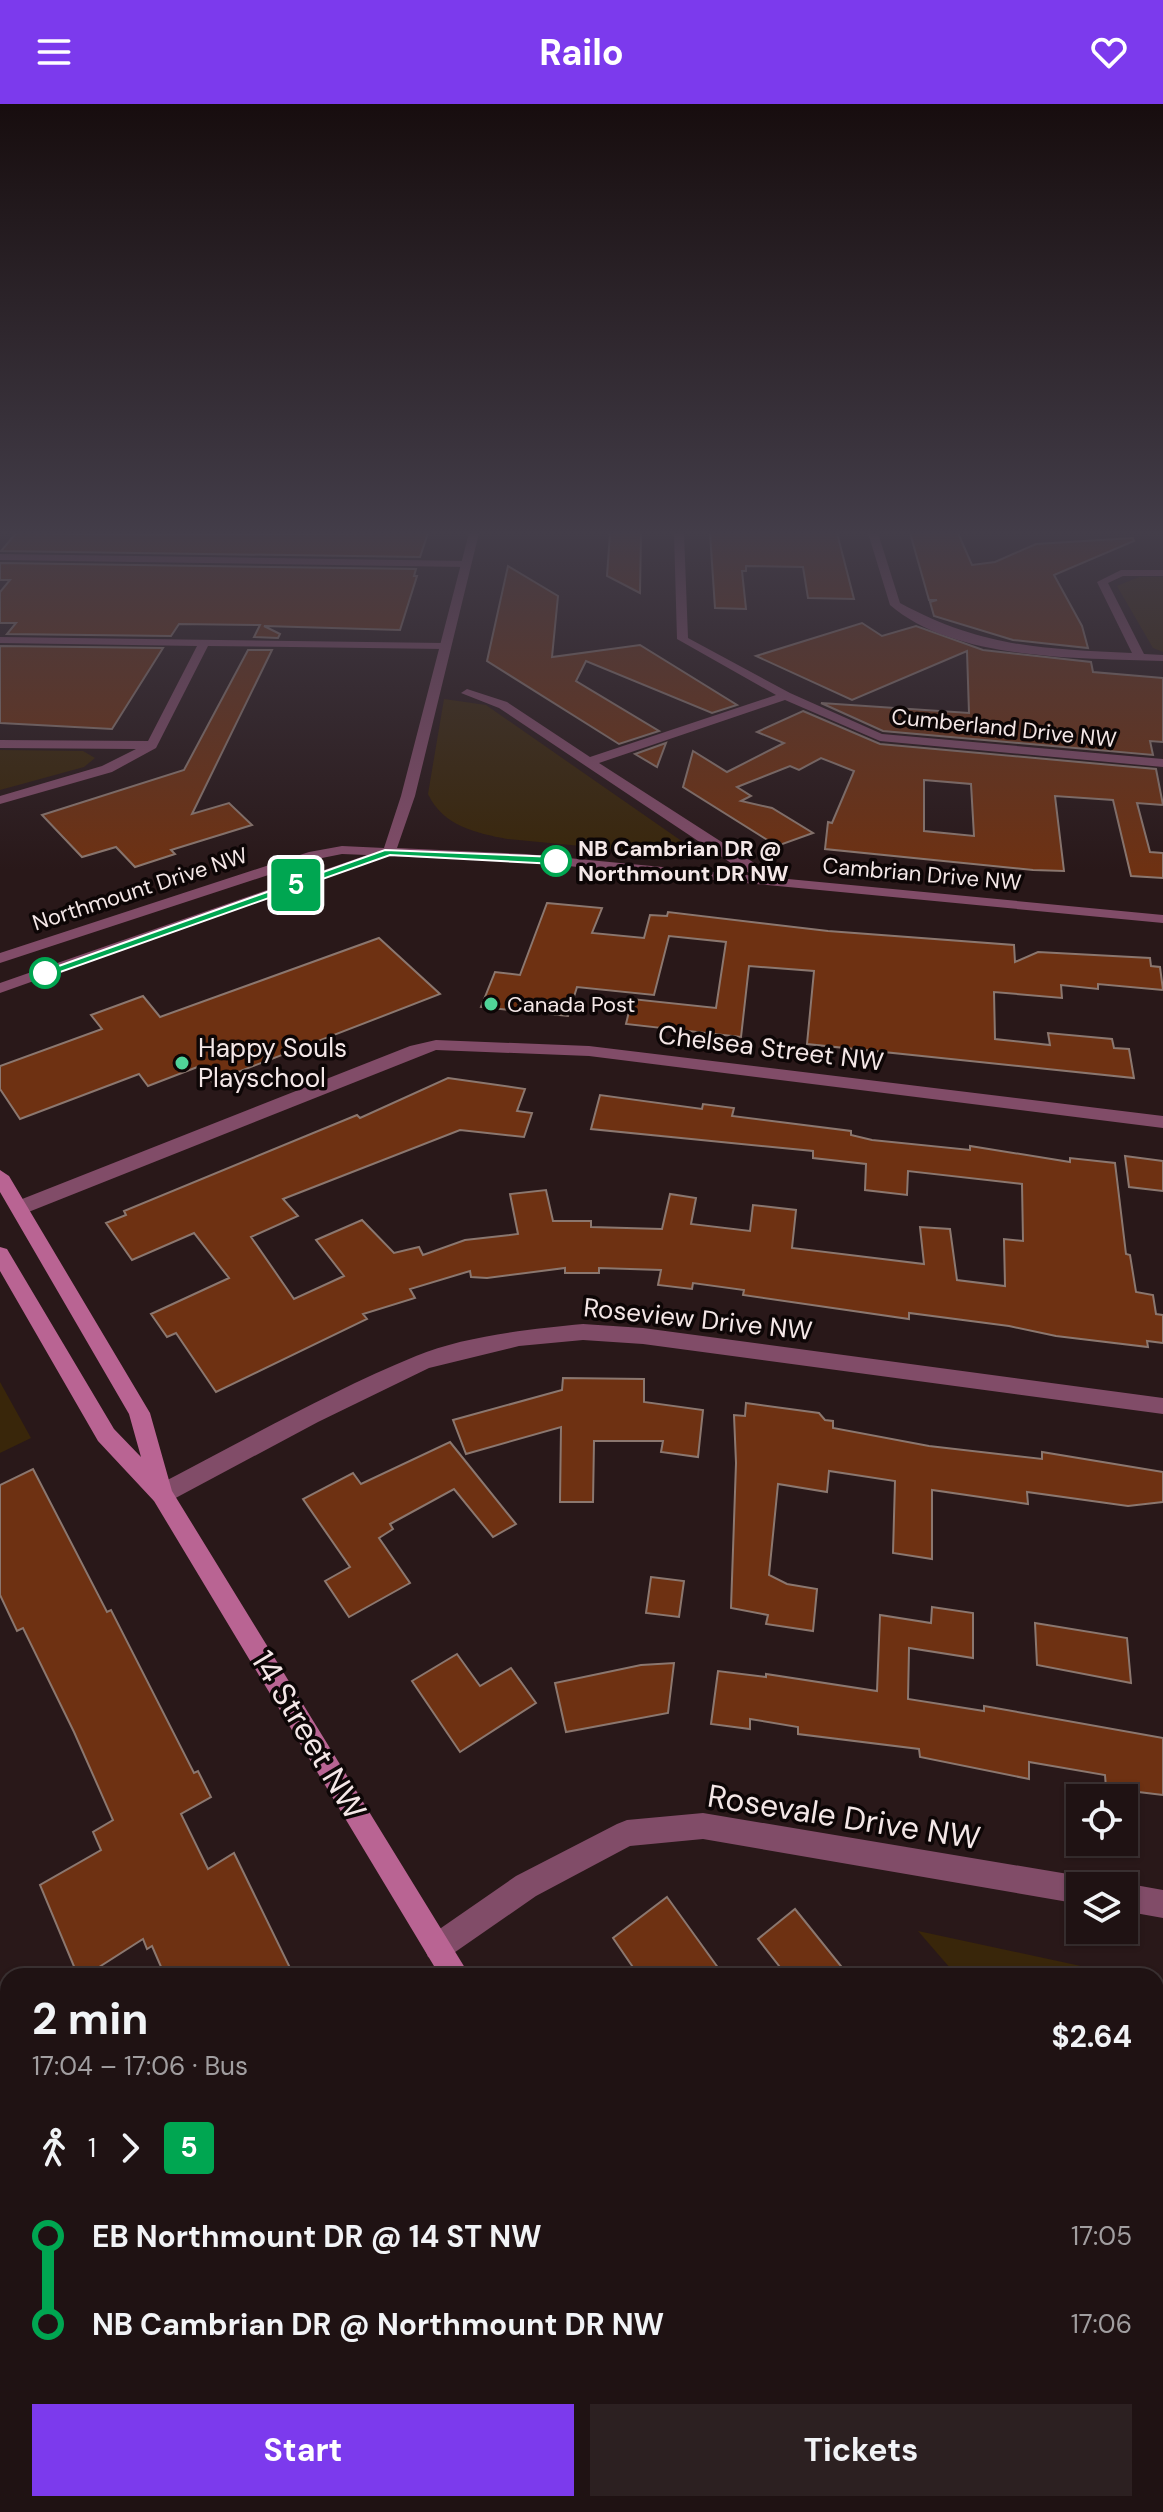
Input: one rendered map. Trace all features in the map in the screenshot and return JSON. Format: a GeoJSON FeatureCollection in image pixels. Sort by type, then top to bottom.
{"type":"FeatureCollection","features":[{"type":"Feature","properties":{"kind":"main road","name":"14 Street NW"},"geometry":{"type":"LineString","coordinates":[[0,1176],[139,1413],[162,1494]]}},
{"type":"Feature","properties":{"kind":"main road","name":"14 Street NW"},"geometry":{"type":"LineString","coordinates":[[0,1254],[106,1435],[162,1494],[451,1968]]}},
{"type":"Feature","properties":{"kind":"street"},"geometry":{"type":"LineString","coordinates":[[0,800],[107,769],[152,745],[203,645]]}},
{"type":"Feature","properties":{"kind":"street"},"geometry":{"type":"LineString","coordinates":[[389,852],[408,796],[444,646],[407,645]]}},
{"type":"Feature","properties":{"kind":"street","name":"Cumberland Drive NW"},"geometry":{"type":"LineString","coordinates":[[695,645],[786,696],[880,737],[1163,763]]}},
{"type":"Feature","properties":{"kind":"street"},"geometry":{"type":"LineString","coordinates":[[988,645],[1012,651],[1163,658]]}},
{"type":"Feature","properties":{"kind":"street"},"geometry":{"type":"LineString","coordinates":[[1134,645],[1140,657]]}},
{"type":"Feature","properties":{"kind":"street"},"geometry":{"type":"LineString","coordinates":[[467,693],[503,705],[592,761],[739,862],[777,882]]}},
{"type":"Feature","properties":{"kind":"street"},"geometry":{"type":"LineString","coordinates":[[592,761],[786,696]]}},
{"type":"Feature","properties":{"kind":"street"},"geometry":{"type":"LineString","coordinates":[[0,744],[152,745]]}},
{"type":"Feature","properties":{"kind":"street","name":"Northmount Drive NW"},"geometry":{"type":"LineString","coordinates":[[0,958],[314,855],[342,850],[389,852]]}},
{"type":"Feature","properties":{"kind":"street","name":"Cambrian Drive NW"},"geometry":{"type":"LineString","coordinates":[[389,852],[526,858],[1163,919]]}},
{"type":"Feature","properties":{"kind":"street","name":"Northmount Drive NW"},"geometry":{"type":"LineString","coordinates":[[0,988],[389,852]]}},
{"type":"Feature","properties":{"kind":"street","name":"Chelsea Street NW"},"geometry":{"type":"LineString","coordinates":[[19,1208],[436,1045],[589,1051],[1163,1122]]}},
{"type":"Feature","properties":{"kind":"street","name":"Roseview Drive NW"},"geometry":{"type":"LineString","coordinates":[[162,1494],[310,1416],[424,1361],[519,1338],[583,1332],[659,1338],[1163,1406]]}},
{"type":"Feature","properties":{"kind":"street","name":"Rosevale Drive NW"},"geometry":{"type":"LineString","coordinates":[[438,1947],[526,1886],[576,1859],[627,1833],[657,1830],[703,1826],[1066,1888]]}},
{"type":"Feature","properties":{"kind":"street"},"geometry":{"type":"LineString","coordinates":[[1138,1900],[1163,1904]]}},
{"type":"Feature","properties":{"kind":"shaded area"},"geometry":{"type":"Polygon","coordinates":[[[1151,645],[1163,645],[1163,652],[1151,645]]]}},
{"type":"Feature","properties":{"kind":"shaded area"},"geometry":{"type":"Polygon","coordinates":[[[444,699],[486,705],[706,858],[507,839],[472,831],[451,821],[434,805],[428,794],[444,699]]]}},
{"type":"Feature","properties":{"kind":"shaded area"},"geometry":{"type":"Polygon","coordinates":[[[0,750],[83,751],[95,758],[84,767],[0,790],[0,750]]]}},
{"type":"Feature","properties":{"kind":"shaded area"},"geometry":{"type":"Polygon","coordinates":[[[0,1382],[31,1438],[0,1453],[0,1382]]]}},
{"type":"Feature","properties":{"kind":"shaded area"},"geometry":{"type":"Polygon","coordinates":[[[918,1931],[1090,1968],[950,1968],[918,1931]]]}},
{"type":"Feature","properties":{"kind":"building"},"geometry":{"type":"Polygon","coordinates":[[[490,645],[553,645],[552,657],[641,645],[737,705],[712,713],[586,661],[576,681],[659,731],[619,744],[487,661],[490,645]]]}},
{"type":"Feature","properties":{"kind":"building"},"geometry":{"type":"Polygon","coordinates":[[[790,645],[970,645],[983,650],[1091,662],[1093,672],[1163,678],[1163,742],[1150,741],[1153,755],[883,731],[821,703],[969,713],[967,651],[852,700],[756,656],[790,645]]]}},
{"type":"Feature","properties":{"kind":"building"},"geometry":{"type":"Polygon","coordinates":[[[0,646],[163,648],[112,729],[0,723],[0,646]]]}},
{"type":"Feature","properties":{"kind":"building"},"geometry":{"type":"Polygon","coordinates":[[[248,650],[272,650],[192,814],[229,803],[252,825],[171,850],[175,854],[135,867],[116,847],[82,857],[42,815],[184,770],[248,650]]]}},
{"type":"Feature","properties":{"kind":"building"},"geometry":{"type":"Polygon","coordinates":[[[803,711],[880,744],[1156,769],[1163,805],[1137,803],[1150,852],[1163,853],[1163,878],[1131,876],[1113,800],[1055,796],[1064,871],[825,849],[828,822],[832,823],[854,771],[821,758],[799,770],[790,766],[737,787],[751,796],[741,801],[772,808],[813,833],[777,846],[683,787],[693,751],[727,772],[784,743],[757,732],[803,711]],[[924,780],[924,831],[974,836],[971,784],[924,780]]]}},
{"type":"Feature","properties":{"kind":"building"},"geometry":{"type":"Polygon","coordinates":[[[666,743],[657,767],[635,754],[666,743]]]}},
{"type":"Feature","properties":{"kind":"building"},"geometry":{"type":"Polygon","coordinates":[[[547,903],[602,908],[592,933],[644,938],[650,915],[667,916],[668,912],[828,931],[1014,945],[1015,962],[1038,952],[1150,958],[1151,966],[1160,967],[1163,990],[1098,984],[1098,989],[1061,985],[1062,998],[994,992],[995,1039],[1050,1045],[1048,1033],[1112,1039],[1114,1048],[1129,1049],[1134,1078],[807,1044],[814,971],[749,966],[741,1037],[626,1024],[632,999],[716,1008],[726,942],[669,936],[654,995],[577,987],[568,1016],[481,1007],[495,972],[520,975],[547,903]]]}},
{"type":"Feature","properties":{"kind":"building"},"geometry":{"type":"Polygon","coordinates":[[[379,938],[440,994],[212,1082],[200,1066],[148,1086],[139,1074],[20,1119],[0,1089],[0,1066],[102,1029],[91,1015],[143,996],[160,1017],[379,938]]]}},
{"type":"Feature","properties":{"kind":"building"},"geometry":{"type":"Polygon","coordinates":[[[448,1078],[525,1089],[517,1111],[532,1113],[524,1137],[460,1130],[283,1199],[298,1216],[251,1237],[294,1299],[344,1276],[316,1240],[362,1220],[394,1253],[419,1247],[423,1255],[465,1240],[518,1234],[510,1194],[546,1190],[553,1221],[591,1221],[591,1227],[662,1229],[670,1194],[696,1198],[691,1224],[750,1231],[753,1205],[796,1210],[792,1248],[924,1264],[920,1227],[950,1229],[957,1280],[1005,1286],[1004,1239],[1023,1241],[1022,1184],[908,1171],[907,1195],[865,1190],[866,1164],[813,1158],[813,1151],[591,1129],[600,1095],[702,1109],[703,1104],[734,1108],[732,1116],[851,1131],[851,1135],[872,1140],[970,1150],[970,1146],[1070,1162],[1070,1158],[1115,1163],[1126,1254],[1130,1255],[1136,1292],[1153,1295],[1156,1314],[1163,1315],[1163,1343],[1147,1341],[1148,1347],[909,1313],[909,1319],[743,1295],[744,1290],[693,1283],[692,1289],[658,1285],[661,1270],[599,1268],[599,1273],[565,1273],[565,1268],[487,1278],[471,1277],[470,1271],[410,1289],[415,1298],[363,1314],[367,1319],[216,1392],[176,1333],[167,1337],[151,1314],[229,1278],[194,1233],[132,1260],[106,1223],[126,1215],[124,1211],[357,1115],[360,1118],[448,1078]]]}},
{"type":"Feature","properties":{"kind":"building"},"geometry":{"type":"Polygon","coordinates":[[[1125,1156],[1163,1161],[1163,1191],[1129,1187],[1125,1156]]]}},
{"type":"Feature","properties":{"kind":"building"},"geometry":{"type":"Polygon","coordinates":[[[563,1378],[644,1379],[644,1402],[703,1410],[698,1457],[661,1452],[663,1441],[594,1441],[593,1502],[560,1502],[561,1427],[466,1454],[453,1420],[562,1390],[563,1378]]]}},
{"type":"Feature","properties":{"kind":"building"},"geometry":{"type":"Polygon","coordinates":[[[746,1403],[819,1413],[825,1420],[833,1421],[833,1428],[929,1446],[1042,1459],[1042,1452],[1163,1472],[1163,1502],[1128,1506],[1027,1492],[1028,1504],[932,1490],[932,1559],[893,1553],[895,1481],[829,1471],[827,1492],[778,1484],[769,1575],[787,1584],[817,1589],[813,1631],[766,1624],[768,1615],[731,1608],[736,1463],[734,1415],[745,1416],[746,1403]]]}},
{"type":"Feature","properties":{"kind":"building"},"geometry":{"type":"Polygon","coordinates":[[[450,1442],[516,1524],[493,1537],[454,1489],[390,1524],[393,1529],[379,1538],[410,1583],[349,1617],[325,1581],[350,1567],[303,1499],[353,1473],[361,1484],[450,1442]]]}},
{"type":"Feature","properties":{"kind":"building"},"geometry":{"type":"Polygon","coordinates":[[[33,1469],[107,1612],[111,1610],[194,1773],[198,1771],[211,1797],[181,1814],[208,1869],[234,1853],[290,1968],[162,1968],[152,1946],[147,1949],[143,1939],[98,1968],[75,1968],[40,1885],[101,1850],[93,1832],[113,1820],[23,1628],[17,1631],[0,1595],[0,1485],[33,1469]]]}},
{"type":"Feature","properties":{"kind":"building"},"geometry":{"type":"Polygon","coordinates":[[[651,1577],[684,1581],[679,1617],[646,1613],[651,1577]]]}},
{"type":"Feature","properties":{"kind":"building"},"geometry":{"type":"Polygon","coordinates":[[[932,1607],[973,1613],[973,1658],[909,1648],[908,1699],[984,1711],[984,1706],[1163,1738],[1163,1795],[1138,1792],[1138,1784],[1106,1784],[1105,1775],[1029,1762],[1029,1779],[920,1757],[919,1749],[798,1734],[798,1727],[750,1719],[750,1729],[711,1724],[718,1671],[766,1677],[766,1674],[877,1691],[880,1615],[931,1623],[932,1607]]]}},
{"type":"Feature","properties":{"kind":"building"},"geometry":{"type":"Polygon","coordinates":[[[1035,1623],[1127,1638],[1131,1683],[1037,1665],[1035,1623]]]}},
{"type":"Feature","properties":{"kind":"building"},"geometry":{"type":"Polygon","coordinates":[[[457,1654],[480,1686],[511,1668],[536,1703],[460,1752],[412,1681],[457,1654]]]}},
{"type":"Feature","properties":{"kind":"building"},"geometry":{"type":"Polygon","coordinates":[[[674,1663],[668,1713],[566,1732],[555,1683],[641,1665],[674,1663]]]}},
{"type":"Feature","properties":{"kind":"building"},"geometry":{"type":"Polygon","coordinates":[[[667,1897],[718,1968],[634,1968],[613,1938],[667,1897]]]}},
{"type":"Feature","properties":{"kind":"building"},"geometry":{"type":"Polygon","coordinates":[[[795,1909],[843,1968],[781,1968],[758,1939],[795,1909]]]}},
{"type":"Feature","properties":{"kind":"bus line","name":"5"},"geometry":{"type":"LineString","coordinates":[[45,973],[389,852],[458,853],[556,861]]}},
{"type":"Feature","properties":{"kind":"place","name":"NB Cambrian DR @ Northmount DR NW"},"geometry":{"type":"Point","coordinates":[556,861]}},
{"type":"Feature","properties":{"kind":"place","name":"Canada Post"},"geometry":{"type":"Point","coordinates":[491,1004]}},
{"type":"Feature","properties":{"kind":"place","name":"Happy Souls Playschool"},"geometry":{"type":"Point","coordinates":[182,1063]}}]}
